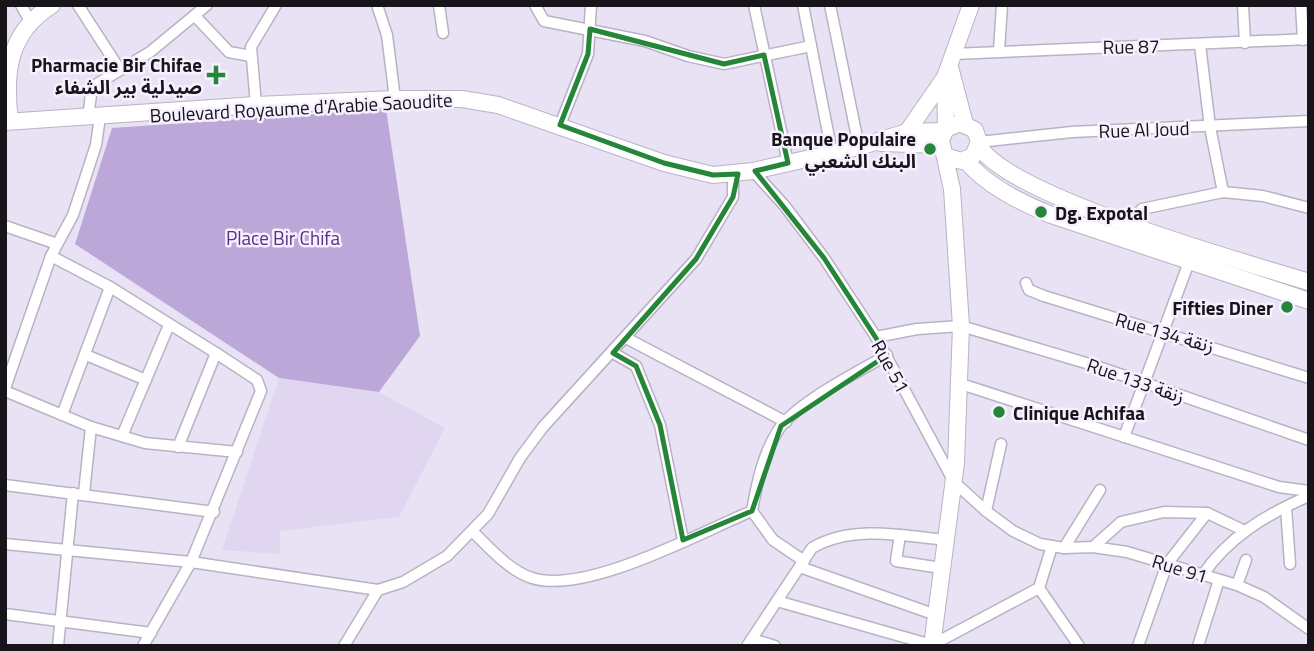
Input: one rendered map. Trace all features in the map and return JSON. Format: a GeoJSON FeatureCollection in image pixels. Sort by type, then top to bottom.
{"type":"FeatureCollection","features":[{"type":"Feature","properties":{"kind":"main road"},"geometry":{"type":"LineString","coordinates":[[8,122],[6,91],[11,55],[30,21],[52,5]]}},
{"type":"Feature","properties":{"kind":"main road"},"geometry":{"type":"LineString","coordinates":[[907,132],[950,66],[971,5]]}},
{"type":"Feature","properties":{"kind":"main road"},"geometry":{"type":"LineString","coordinates":[[950,66],[965,124]]}},
{"type":"Feature","properties":{"kind":"main road"},"geometry":{"type":"LineString","coordinates":[[932,645],[944,540],[954,482],[961,326],[951,147],[950,66]]}},
{"type":"Feature","properties":{"kind":"main road","name":"Boulevard Royaume d'Arabie Saoudite"},"geometry":{"type":"LineString","coordinates":[[8,122],[256,105],[462,99],[498,105],[664,163],[713,175],[753,171],[859,147],[907,132],[951,147]]}},
{"type":"Feature","properties":{"kind":"main road"},"geometry":{"type":"LineString","coordinates":[[951,147],[955,124],[965,124],[975,130],[979,144],[996,164],[1070,203],[1309,282]]}},
{"type":"Feature","properties":{"kind":"main road","name":"Boulevard Royaume d'Arabie Saoudite"},"geometry":{"type":"LineString","coordinates":[[876,142],[951,147]]}},
{"type":"Feature","properties":{"kind":"main road"},"geometry":{"type":"LineString","coordinates":[[951,147],[973,156],[979,144]]}},
{"type":"Feature","properties":{"kind":"main road"},"geometry":{"type":"LineString","coordinates":[[951,147],[987,181],[1023,203],[1309,301]]}},
{"type":"Feature","properties":{"kind":"street"},"geometry":{"type":"LineString","coordinates":[[21,5],[30,21]]}},
{"type":"Feature","properties":{"kind":"street"},"geometry":{"type":"LineString","coordinates":[[78,5],[120,70]]}},
{"type":"Feature","properties":{"kind":"street"},"geometry":{"type":"LineString","coordinates":[[256,105],[251,47],[276,5]]}},
{"type":"Feature","properties":{"kind":"street"},"geometry":{"type":"LineString","coordinates":[[377,5],[387,35],[395,99]]}},
{"type":"Feature","properties":{"kind":"street"},"geometry":{"type":"LineString","coordinates":[[439,5],[443,33]]}},
{"type":"Feature","properties":{"kind":"street"},"geometry":{"type":"LineString","coordinates":[[535,5],[544,21],[645,41],[724,65],[811,46]]}},
{"type":"Feature","properties":{"kind":"street"},"geometry":{"type":"LineString","coordinates":[[560,125],[588,54],[591,5]]}},
{"type":"Feature","properties":{"kind":"street"},"geometry":{"type":"LineString","coordinates":[[754,5],[788,163]]}},
{"type":"Feature","properties":{"kind":"street"},"geometry":{"type":"LineString","coordinates":[[803,5],[832,153]]}},
{"type":"Feature","properties":{"kind":"street"},"geometry":{"type":"LineString","coordinates":[[830,5],[859,147]]}},
{"type":"Feature","properties":{"kind":"street"},"geometry":{"type":"LineString","coordinates":[[999,50],[1002,5]]}},
{"type":"Feature","properties":{"kind":"street"},"geometry":{"type":"LineString","coordinates":[[1242,5],[1245,43]]}},
{"type":"Feature","properties":{"kind":"street"},"geometry":{"type":"LineString","coordinates":[[1301,5],[1306,39]]}},
{"type":"Feature","properties":{"kind":"street"},"geometry":{"type":"LineString","coordinates":[[237,452],[178,447],[122,436],[62,415],[5,389],[51,256],[73,215],[96,145],[92,87],[150,52],[200,9],[229,52],[251,56]]}},
{"type":"Feature","properties":{"kind":"street","name":"Rue 87"},"geometry":{"type":"LineString","coordinates":[[950,66],[999,50],[1200,46],[1306,39]]}},
{"type":"Feature","properties":{"kind":"street"},"geometry":{"type":"LineString","coordinates":[[1200,46],[1210,127],[1223,192]]}},
{"type":"Feature","properties":{"kind":"street","name":"Rue Al Joud"},"geometry":{"type":"LineString","coordinates":[[979,144],[1072,132],[1309,121]]}},
{"type":"Feature","properties":{"kind":"street","name":"Rue 51"},"geometry":{"type":"LineString","coordinates":[[753,171],[816,247],[876,337],[954,482],[1013,531],[1046,545]]}},
{"type":"Feature","properties":{"kind":"street"},"geometry":{"type":"LineString","coordinates":[[5,544],[191,562],[378,590],[403,582],[447,556],[473,532],[488,514],[520,458],[543,427],[696,260],[733,197],[733,174]]}},
{"type":"Feature","properties":{"kind":"street"},"geometry":{"type":"LineString","coordinates":[[1130,223],[1142,209],[1223,192],[1263,196],[1309,208]]}},
{"type":"Feature","properties":{"kind":"street"},"geometry":{"type":"LineString","coordinates":[[5,226],[57,244]]}},
{"type":"Feature","properties":{"kind":"street"},"geometry":{"type":"LineString","coordinates":[[51,256],[110,287],[216,353],[257,380],[261,391],[214,512],[191,562],[143,646]]}},
{"type":"Feature","properties":{"kind":"street"},"geometry":{"type":"LineString","coordinates":[[1124,437],[1189,262]]}},
{"type":"Feature","properties":{"kind":"street","name":"Rue 134 زنقة"},"geometry":{"type":"LineString","coordinates":[[1026,283],[1029,290],[1044,296],[1309,378]]}},
{"type":"Feature","properties":{"kind":"street"},"geometry":{"type":"LineString","coordinates":[[62,415],[110,287]]}},
{"type":"Feature","properties":{"kind":"street"},"geometry":{"type":"LineString","coordinates":[[122,436],[169,325]]}},
{"type":"Feature","properties":{"kind":"street"},"geometry":{"type":"LineString","coordinates":[[876,337],[917,329],[961,326]]}},
{"type":"Feature","properties":{"kind":"street","name":"Rue 133 زنقة"},"geometry":{"type":"LineString","coordinates":[[961,326],[1145,383],[1309,440]]}},
{"type":"Feature","properties":{"kind":"street"},"geometry":{"type":"LineString","coordinates":[[626,338],[786,422]]}},
{"type":"Feature","properties":{"kind":"street"},"geometry":{"type":"LineString","coordinates":[[178,447],[216,353]]}},
{"type":"Feature","properties":{"kind":"street"},"geometry":{"type":"LineString","coordinates":[[613,353],[636,366],[660,425],[683,540]]}},
{"type":"Feature","properties":{"kind":"street"},"geometry":{"type":"LineString","coordinates":[[86,355],[146,380]]}},
{"type":"Feature","properties":{"kind":"street"},"geometry":{"type":"LineString","coordinates":[[752,511],[771,444],[786,422],[797,411],[887,355]]}},
{"type":"Feature","properties":{"kind":"street"},"geometry":{"type":"LineString","coordinates":[[958,383],[1279,487],[1309,494]]}},
{"type":"Feature","properties":{"kind":"street"},"geometry":{"type":"LineString","coordinates":[[58,646],[91,426]]}},
{"type":"Feature","properties":{"kind":"street"},"geometry":{"type":"LineString","coordinates":[[986,511],[1001,444]]}},
{"type":"Feature","properties":{"kind":"street"},"geometry":{"type":"LineString","coordinates":[[5,485],[214,512]]}},
{"type":"Feature","properties":{"kind":"street"},"geometry":{"type":"LineString","coordinates":[[1064,548],[1100,490]]}},
{"type":"Feature","properties":{"kind":"street"},"geometry":{"type":"LineString","coordinates":[[1202,576],[1216,557],[1245,531],[1309,494]]}},
{"type":"Feature","properties":{"kind":"street"},"geometry":{"type":"LineString","coordinates":[[1286,507],[1290,564]]}},
{"type":"Feature","properties":{"kind":"street"},"geometry":{"type":"LineString","coordinates":[[473,532],[506,564],[533,578],[563,581],[598,574],[752,511]]}},
{"type":"Feature","properties":{"kind":"street"},"geometry":{"type":"LineString","coordinates":[[752,511],[773,540],[802,564],[936,615]]}},
{"type":"Feature","properties":{"kind":"street"},"geometry":{"type":"LineString","coordinates":[[1093,547],[1110,529],[1139,516],[1164,512],[1207,513],[1245,531]]}},
{"type":"Feature","properties":{"kind":"street"},"geometry":{"type":"LineString","coordinates":[[1138,646],[1167,564],[1207,513]]}},
{"type":"Feature","properties":{"kind":"street"},"geometry":{"type":"LineString","coordinates":[[775,646],[749,642],[812,548],[827,539],[870,534],[900,534],[944,540]]}},
{"type":"Feature","properties":{"kind":"street"},"geometry":{"type":"LineString","coordinates":[[900,534],[896,561],[941,568]]}},
{"type":"Feature","properties":{"kind":"street"},"geometry":{"type":"LineString","coordinates":[[1046,545],[1039,587],[1079,646]]}},
{"type":"Feature","properties":{"kind":"street","name":"Rue 91"},"geometry":{"type":"LineString","coordinates":[[1046,545],[1127,552],[1237,585],[1277,605],[1309,629]]}},
{"type":"Feature","properties":{"kind":"street"},"geometry":{"type":"LineString","coordinates":[[1237,585],[1246,560]]}},
{"type":"Feature","properties":{"kind":"street"},"geometry":{"type":"LineString","coordinates":[[1198,646],[1219,580]]}},
{"type":"Feature","properties":{"kind":"street"},"geometry":{"type":"LineString","coordinates":[[777,601],[932,645],[1039,587]]}},
{"type":"Feature","properties":{"kind":"street"},"geometry":{"type":"LineString","coordinates":[[344,646],[378,590]]}},
{"type":"Feature","properties":{"kind":"street"},"geometry":{"type":"LineString","coordinates":[[5,614],[151,633]]}},
{"type":"Feature","properties":{"kind":"highlighted area"},"geometry":{"type":"Polygon","coordinates":[[[590,29],[724,64],[764,55],[788,163],[755,171],[824,258],[887,355],[781,426],[752,511],[683,540],[660,425],[636,366],[613,353],[696,259],[733,197],[738,174],[713,175],[664,163],[560,125],[588,54],[590,29]]]}},
{"type":"Feature","properties":{"kind":"shaded area"},"geometry":{"type":"Polygon","coordinates":[[[279,378],[379,392],[445,428],[399,517],[280,531],[280,554],[222,550],[279,378]]]}},
{"type":"Feature","properties":{"kind":"green space","name":"Place Bir Chifa"},"geometry":{"type":"Polygon","coordinates":[[[386,109],[420,336],[379,392],[279,378],[75,244],[112,128],[386,109]]]}},
{"type":"Feature","properties":{"kind":"place","name":"Pharmacie Bir Chifae صيدلية بير الشفاء"},"geometry":{"type":"Point","coordinates":[216,75]}},
{"type":"Feature","properties":{"kind":"place","name":"Banque Populaire البنك الشعبي"},"geometry":{"type":"Point","coordinates":[930,149]}},
{"type":"Feature","properties":{"kind":"place","name":"Dg. Expotal"},"geometry":{"type":"Point","coordinates":[1041,212]}},
{"type":"Feature","properties":{"kind":"place","name":"Fifties Diner"},"geometry":{"type":"Point","coordinates":[1287,307]}},
{"type":"Feature","properties":{"kind":"place","name":"Clinique Achifaa"},"geometry":{"type":"Point","coordinates":[999,412]}}]}
